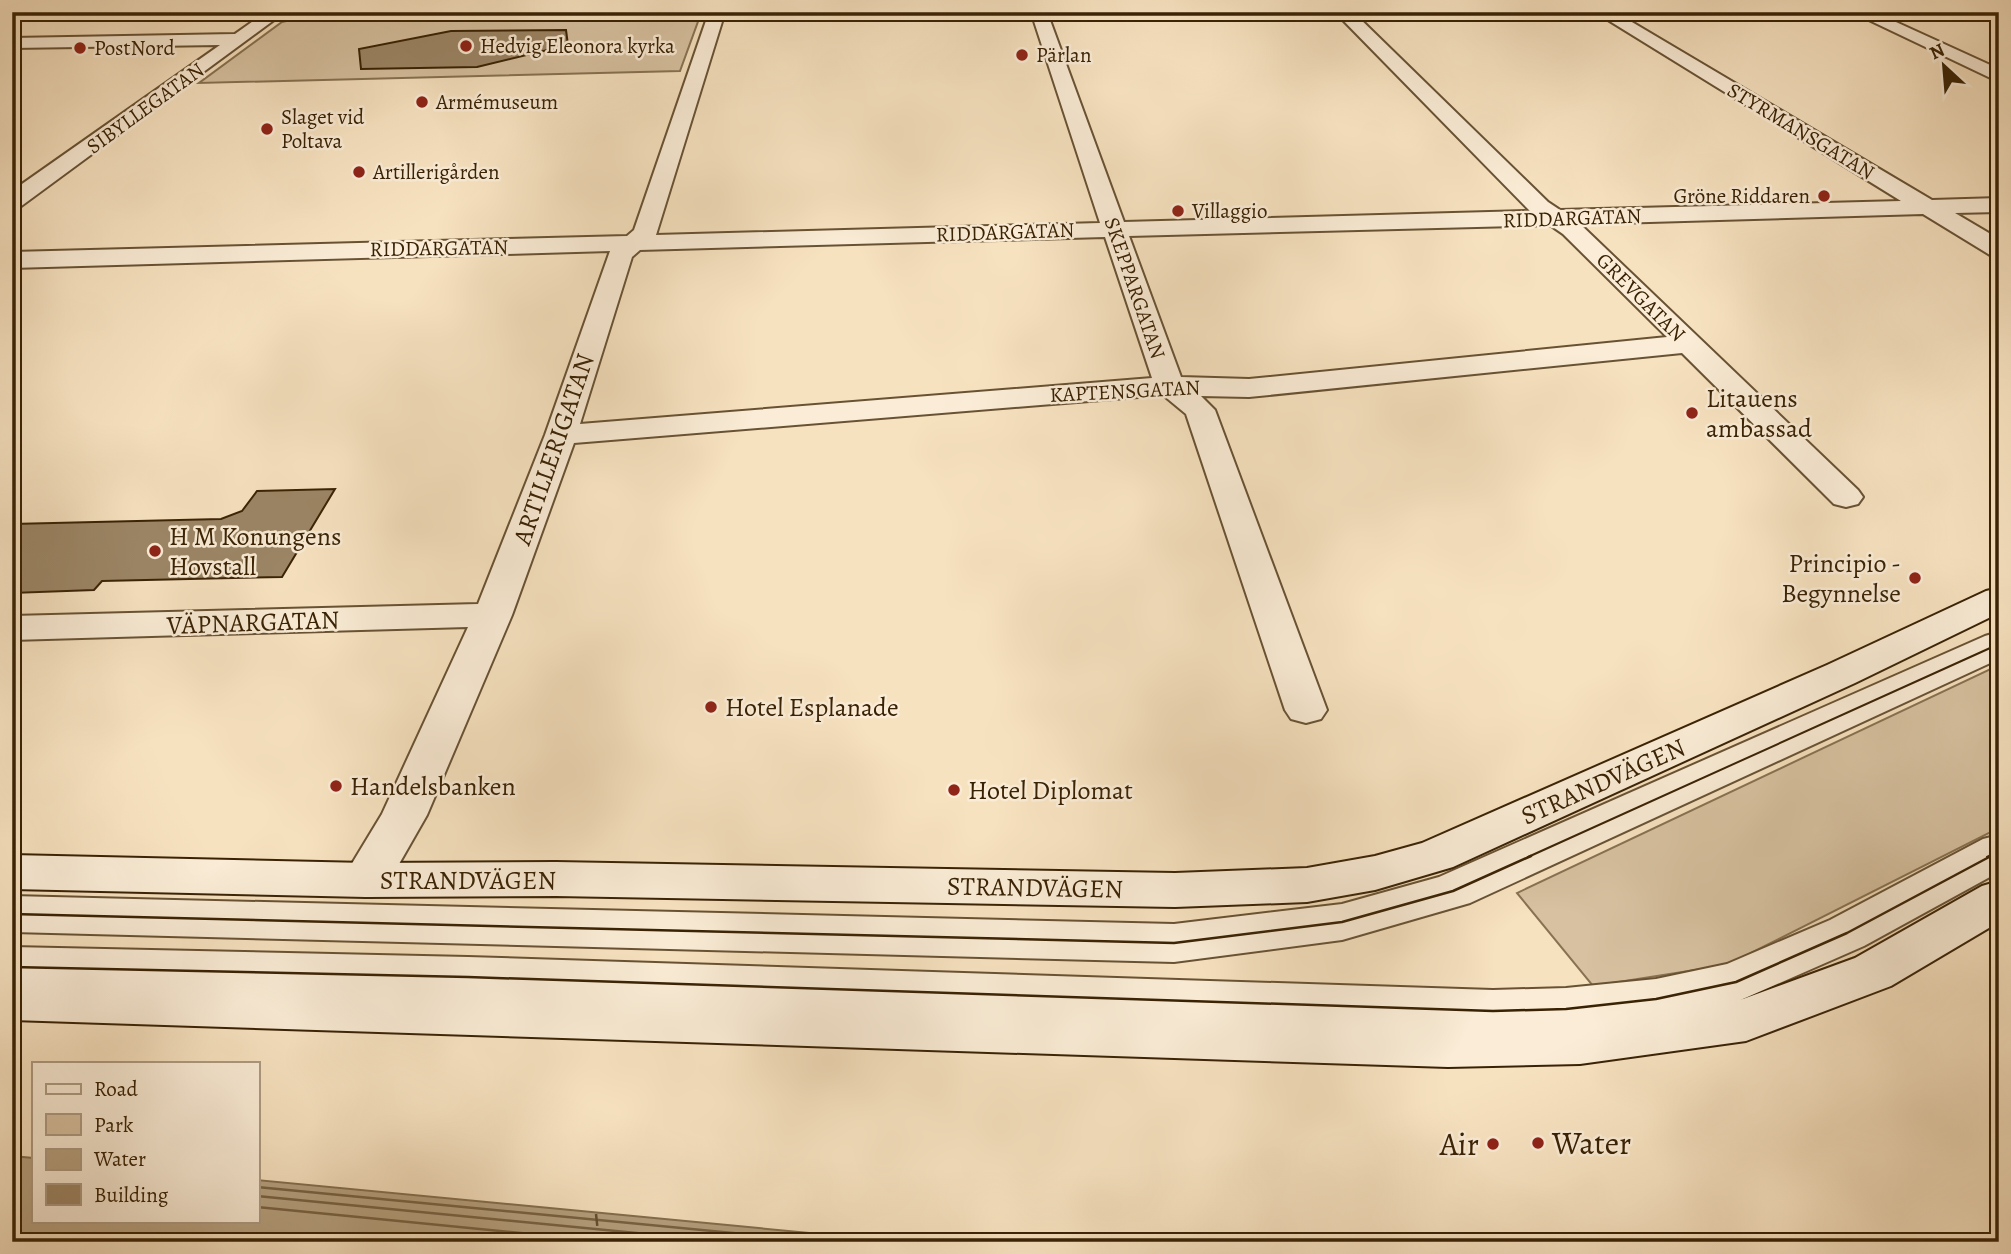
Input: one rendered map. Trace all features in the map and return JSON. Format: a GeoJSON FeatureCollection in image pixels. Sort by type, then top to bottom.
{"type":"FeatureCollection","features":[{"type":"Feature","properties":{"kind":"street","name":"SIBYLLEGATAN"},"geometry":{"type":"LineString","coordinates":[[12,202],[277,12]]}},
{"type":"Feature","properties":{"kind":"street","name":"ARTILLERIGATAN"},"geometry":{"type":"LineString","coordinates":[[366,880],[404,815],[493,615],[561,435],[620,254],[645,233],[717,12]]}},
{"type":"Feature","properties":{"kind":"street","name":"SKEPPARGATAN"},"geometry":{"type":"LineString","coordinates":[[1038,12],[1170,386],[1200,410],[1306,710]]}},
{"type":"Feature","properties":{"kind":"street","name":"GREVGATAN"},"geometry":{"type":"LineString","coordinates":[[1343,12],[1540,207],[1572,229],[1846,497]]}},
{"type":"Feature","properties":{"kind":"street","name":"STYRMANSGATAN"},"geometry":{"type":"LineString","coordinates":[[1604,12],[1999,250]]}},
{"type":"Feature","properties":{"kind":"street"},"geometry":{"type":"LineString","coordinates":[[1860,12],[1999,76]]}},
{"type":"Feature","properties":{"kind":"street"},"geometry":{"type":"LineString","coordinates":[[15,42],[241,39]]}},
{"type":"Feature","properties":{"kind":"street","name":"RIDDARGATAN"},"geometry":{"type":"LineString","coordinates":[[12,260],[1999,205]]}},
{"type":"Feature","properties":{"kind":"street","name":"KAPTENSGATAN"},"geometry":{"type":"LineString","coordinates":[[561,435],[1170,386],[1249,388],[1688,344]]}},
{"type":"Feature","properties":{"kind":"street","name":"STRANDVÄGEN"},"geometry":{"type":"LineString","coordinates":[[12,872],[366,880],[556,879],[1175,890],[1307,885],[1375,873],[1437,855],[1841,674],[1999,599]]}},
{"type":"Feature","properties":{"kind":"street","name":"VÄPNARGATAN"},"geometry":{"type":"LineString","coordinates":[[12,628],[493,615]]}},
{"type":"Feature","properties":{"kind":"street","name":"STRANDVÄGEN"},"geometry":{"type":"LineString","coordinates":[[12,914],[1174,943],[1342,922],[1453,891],[1999,644]]}},
{"type":"Feature","properties":{"kind":"street"},"geometry":{"type":"LineString","coordinates":[[12,967],[482,978],[1479,1011],[1566,1009],[1656,999],[1736,982],[1847,933],[1999,851]]}},
{"type":"Feature","properties":{"kind":"street"},"geometry":{"type":"LineString","coordinates":[[12,1000],[1448,1045],[1580,1042],[1746,1020],[1873,972],[1999,899]]}},
{"type":"Feature","properties":{"kind":"green space"},"geometry":{"type":"Polygon","coordinates":[[[688,12],[700,16],[680,71],[199,83],[282,22],[299,18],[688,12]]]}},
{"type":"Feature","properties":{"kind":"green space"},"geometry":{"type":"Polygon","coordinates":[[[1999,665],[1999,828],[1727,965],[1593,986],[1517,893],[1999,665]]]}},
{"type":"Feature","properties":{"kind":"water"},"geometry":{"type":"Polygon","coordinates":[[[12,1156],[32,1158],[32,1222],[259,1222],[259,1180],[904,1242],[12,1242],[12,1156]]]}},
{"type":"Feature","properties":{"kind":"building","name":"Hedvig Eleonora kyrka"},"geometry":{"type":"Polygon","coordinates":[[[566,30],[568,45],[477,67],[361,69],[359,49],[451,31],[566,30]]]}},
{"type":"Feature","properties":{"kind":"building","name":"H M Konungens Hovstall"},"geometry":{"type":"Polygon","coordinates":[[[335,489],[282,577],[102,581],[94,590],[12,593],[12,524],[221,519],[242,511],[257,491],[335,489]]]}},
{"type":"Feature","properties":{"kind":"ferry route"},"geometry":{"type":"LineString","coordinates":[[596,1214],[599,1242]]}},
{"type":"Feature","properties":{"kind":"tram line"},"geometry":{"type":"LineString","coordinates":[[1528,857],[1999,644]]}},
{"type":"Feature","properties":{"kind":"tram line"},"geometry":{"type":"LineString","coordinates":[[1987,857],[1999,851]]}},
{"type":"Feature","properties":{"kind":"tram line"},"geometry":{"type":"LineString","coordinates":[[12,914],[1174,943],[1342,922],[1453,891],[1531,856]]}},
{"type":"Feature","properties":{"kind":"tram line"},"geometry":{"type":"LineString","coordinates":[[12,967],[468,977],[1493,1011],[1566,1009],[1656,999],[1736,982],[1847,933],[1991,856]]}},
{"type":"Feature","properties":{"kind":"place","name":"Hedvig Eleonora kyrka"},"geometry":{"type":"Point","coordinates":[466,46]}},
{"type":"Feature","properties":{"kind":"place","name":"PostNord"},"geometry":{"type":"Point","coordinates":[80,48]}},
{"type":"Feature","properties":{"kind":"place","name":"Pärlan"},"geometry":{"type":"Point","coordinates":[1022,55]}},
{"type":"Feature","properties":{"kind":"place","name":"Armémuseum"},"geometry":{"type":"Point","coordinates":[422,102]}},
{"type":"Feature","properties":{"kind":"place","name":"Slaget vid Poltava"},"geometry":{"type":"Point","coordinates":[267,129]}},
{"type":"Feature","properties":{"kind":"place","name":"Artillerigården"},"geometry":{"type":"Point","coordinates":[359,172]}},
{"type":"Feature","properties":{"kind":"place","name":"Gröne Riddaren"},"geometry":{"type":"Point","coordinates":[1824,196]}},
{"type":"Feature","properties":{"kind":"place","name":"Villaggio"},"geometry":{"type":"Point","coordinates":[1178,211]}},
{"type":"Feature","properties":{"kind":"place","name":"Litauens ambassad"},"geometry":{"type":"Point","coordinates":[1692,413]}},
{"type":"Feature","properties":{"kind":"place","name":"H M Konungens Hovstall"},"geometry":{"type":"Point","coordinates":[155,551]}},
{"type":"Feature","properties":{"kind":"place","name":"Principio - Begynnelse"},"geometry":{"type":"Point","coordinates":[1915,578]}},
{"type":"Feature","properties":{"kind":"place","name":"Hotel Esplanade"},"geometry":{"type":"Point","coordinates":[711,707]}},
{"type":"Feature","properties":{"kind":"place","name":"Handelsbanken"},"geometry":{"type":"Point","coordinates":[336,786]}},
{"type":"Feature","properties":{"kind":"place","name":"Hotel Diplomat"},"geometry":{"type":"Point","coordinates":[954,790]}},
{"type":"Feature","properties":{"kind":"place","name":"Water"},"geometry":{"type":"Point","coordinates":[1538,1143]}},
{"type":"Feature","properties":{"kind":"place","name":"Air"},"geometry":{"type":"Point","coordinates":[1493,1144]}}]}
